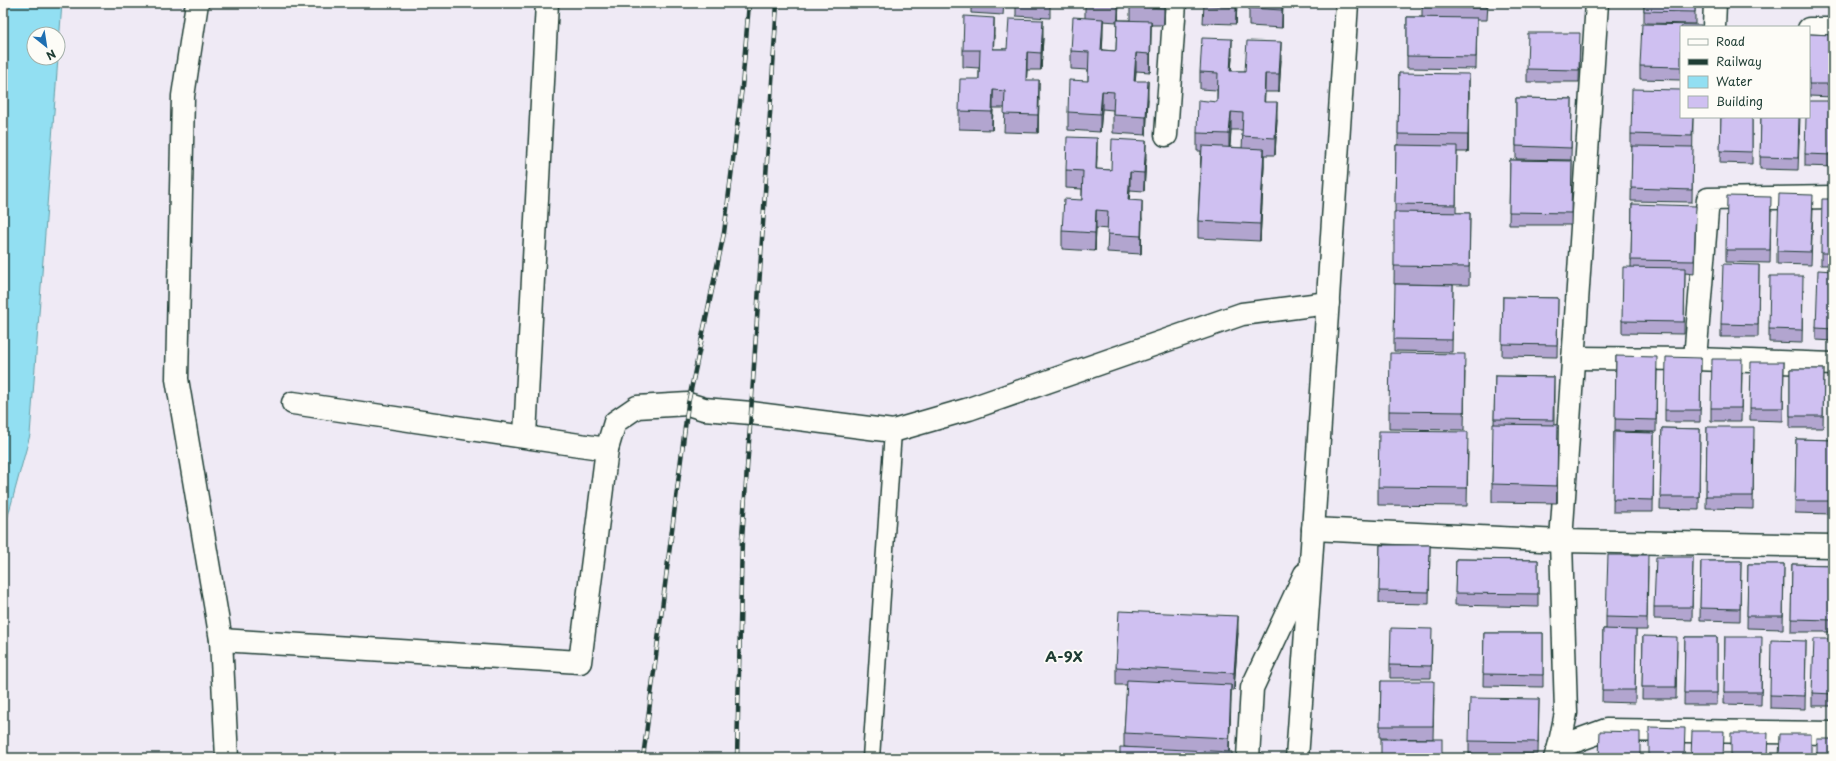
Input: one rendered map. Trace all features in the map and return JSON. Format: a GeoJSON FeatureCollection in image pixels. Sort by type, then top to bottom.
{"type":"FeatureCollection","features":[{"type":"Feature","properties":{"kind":"street"},"geometry":{"type":"LineString","coordinates":[[197,3],[182,96],[177,379],[221,640],[227,758]]}},
{"type":"Feature","properties":{"kind":"street"},"geometry":{"type":"LineString","coordinates":[[525,436],[547,3]]}},
{"type":"Feature","properties":{"kind":"street"},"geometry":{"type":"LineString","coordinates":[[1166,135],[1175,3]]}},
{"type":"Feature","properties":{"kind":"street"},"geometry":{"type":"LineString","coordinates":[[1297,758],[1347,3]]}},
{"type":"Feature","properties":{"kind":"street"},"geometry":{"type":"LineString","coordinates":[[1557,753],[1566,713],[1561,541],[1597,3]]}},
{"type":"Feature","properties":{"kind":"street"},"geometry":{"type":"LineString","coordinates":[[1714,26],[1715,3]]}},
{"type":"Feature","properties":{"kind":"street"},"geometry":{"type":"LineString","coordinates":[[1810,29],[1833,29]]}},
{"type":"Feature","properties":{"kind":"street"},"geometry":{"type":"LineString","coordinates":[[1695,359],[1708,199],[1833,197]]}},
{"type":"Feature","properties":{"kind":"street"},"geometry":{"type":"LineString","coordinates":[[221,640],[580,662],[607,449],[615,422],[637,407],[688,404],[704,409],[751,413],[893,431],[968,409],[1242,314],[1328,303]]}},
{"type":"Feature","properties":{"kind":"street"},"geometry":{"type":"LineString","coordinates":[[1573,358],[1695,359],[1833,364]]}},
{"type":"Feature","properties":{"kind":"street"},"geometry":{"type":"LineString","coordinates":[[293,403],[607,449]]}},
{"type":"Feature","properties":{"kind":"street"},"geometry":{"type":"LineString","coordinates":[[1313,529],[1561,541],[1833,546]]}},
{"type":"Feature","properties":{"kind":"street"},"geometry":{"type":"LineString","coordinates":[[1248,758],[1252,688],[1311,562]]}},
{"type":"Feature","properties":{"kind":"street"},"geometry":{"type":"LineString","coordinates":[[1557,753],[1606,730],[1833,733]]}},
{"type":"Feature","properties":{"kind":"lane"},"geometry":{"type":"LineString","coordinates":[[871,758],[893,431]]}},
{"type":"Feature","properties":{"kind":"water"},"geometry":{"type":"Polygon","coordinates":[[[3,3],[62,3],[60,26],[26,26],[26,66],[57,66],[30,435],[3,534],[3,3]]]}},
{"type":"Feature","properties":{"kind":"building"},"geometry":{"type":"Polygon","coordinates":[[[1088,3],[1118,3],[1118,5],[1088,3]]]}},
{"type":"Feature","properties":{"kind":"building"},"geometry":{"type":"Polygon","coordinates":[[[1130,3],[1164,3],[1164,8],[1130,6],[1130,3]]]}},
{"type":"Feature","properties":{"kind":"building"},"geometry":{"type":"Polygon","coordinates":[[[1204,3],[1236,3],[1236,7],[1203,5],[1204,3]]]}},
{"type":"Feature","properties":{"kind":"building"},"geometry":{"type":"Polygon","coordinates":[[[1249,3],[1282,3],[1282,10],[1249,8],[1249,3]]]}},
{"type":"Feature","properties":{"kind":"building"},"geometry":{"type":"Polygon","coordinates":[[[1422,3],[1487,3],[1487,8],[1422,7],[1422,3]]]}},
{"type":"Feature","properties":{"kind":"building"},"geometry":{"type":"Polygon","coordinates":[[[1644,3],[1695,3],[1695,12],[1644,11],[1644,3]]]}},
{"type":"Feature","properties":{"kind":"building"},"geometry":{"type":"Polygon","coordinates":[[[964,16],[994,18],[993,49],[1007,49],[1009,19],[1043,20],[1041,53],[1027,52],[1026,80],[1039,80],[1038,115],[1004,114],[1005,91],[993,90],[992,112],[959,111],[960,79],[979,79],[980,50],[963,50],[964,16]]]}},
{"type":"Feature","properties":{"kind":"building"},"geometry":{"type":"Polygon","coordinates":[[[1073,17],[1103,19],[1101,50],[1116,51],[1117,20],[1151,21],[1150,54],[1136,53],[1134,81],[1148,81],[1146,117],[1113,115],[1114,92],[1102,91],[1100,114],[1068,112],[1069,80],[1088,81],[1089,52],[1071,51],[1073,17]]]}},
{"type":"Feature","properties":{"kind":"building"},"geometry":{"type":"Polygon","coordinates":[[[1407,17],[1477,18],[1476,57],[1407,56],[1407,17]]]}},
{"type":"Feature","properties":{"kind":"building"},"geometry":{"type":"Polygon","coordinates":[[[1642,24],[1701,25],[1680,26],[1680,67],[1640,66],[1642,24]]]}},
{"type":"Feature","properties":{"kind":"building"},"geometry":{"type":"Polygon","coordinates":[[[1528,33],[1580,33],[1579,70],[1527,69],[1528,33]]]}},
{"type":"Feature","properties":{"kind":"building"},"geometry":{"type":"Polygon","coordinates":[[[1810,34],[1833,35],[1833,84],[1810,84],[1810,34]]]}},
{"type":"Feature","properties":{"kind":"building"},"geometry":{"type":"Polygon","coordinates":[[[1202,38],[1232,39],[1230,71],[1245,71],[1247,41],[1281,42],[1279,74],[1265,74],[1264,102],[1277,102],[1275,138],[1242,136],[1243,113],[1231,112],[1229,134],[1197,133],[1198,100],[1217,102],[1218,73],[1200,72],[1202,38]]]}},
{"type":"Feature","properties":{"kind":"building"},"geometry":{"type":"Polygon","coordinates":[[[1399,73],[1469,74],[1468,135],[1398,134],[1399,73]]]}},
{"type":"Feature","properties":{"kind":"building"},"geometry":{"type":"Polygon","coordinates":[[[1632,89],[1680,90],[1680,118],[1693,118],[1692,136],[1631,134],[1632,89]]]}},
{"type":"Feature","properties":{"kind":"building"},"geometry":{"type":"Polygon","coordinates":[[[1516,98],[1572,99],[1571,148],[1516,146],[1516,98]]]}},
{"type":"Feature","properties":{"kind":"building"},"geometry":{"type":"Polygon","coordinates":[[[1810,101],[1833,101],[1833,155],[1805,154],[1806,118],[1810,118],[1810,101]]]}},
{"type":"Feature","properties":{"kind":"building"},"geometry":{"type":"Polygon","coordinates":[[[1721,118],[1752,118],[1752,152],[1720,151],[1721,118]]]}},
{"type":"Feature","properties":{"kind":"building"},"geometry":{"type":"Polygon","coordinates":[[[1761,118],[1799,118],[1798,158],[1760,157],[1761,118]]]}},
{"type":"Feature","properties":{"kind":"building"},"geometry":{"type":"Polygon","coordinates":[[[1067,137],[1097,138],[1096,169],[1111,170],[1112,139],[1146,141],[1144,173],[1130,172],[1128,200],[1142,201],[1141,236],[1107,234],[1108,211],[1096,210],[1095,233],[1062,231],[1064,199],[1082,200],[1083,171],[1066,170],[1067,137]]]}},
{"type":"Feature","properties":{"kind":"building"},"geometry":{"type":"Polygon","coordinates":[[[1396,145],[1457,146],[1456,205],[1395,204],[1396,145]]]}},
{"type":"Feature","properties":{"kind":"building"},"geometry":{"type":"Polygon","coordinates":[[[1202,146],[1264,149],[1260,224],[1198,221],[1202,146]]]}},
{"type":"Feature","properties":{"kind":"building"},"geometry":{"type":"Polygon","coordinates":[[[1632,146],[1693,147],[1692,190],[1631,188],[1632,146]]]}},
{"type":"Feature","properties":{"kind":"building"},"geometry":{"type":"Polygon","coordinates":[[[1510,160],[1572,161],[1571,213],[1509,212],[1510,160]]]}},
{"type":"Feature","properties":{"kind":"building"},"geometry":{"type":"Polygon","coordinates":[[[1779,194],[1813,195],[1811,252],[1777,251],[1779,194]]]}},
{"type":"Feature","properties":{"kind":"building"},"geometry":{"type":"Polygon","coordinates":[[[1727,196],[1771,197],[1770,250],[1726,250],[1727,196]]]}},
{"type":"Feature","properties":{"kind":"building"},"geometry":{"type":"Polygon","coordinates":[[[1822,199],[1833,199],[1833,253],[1821,253],[1822,199]]]}},
{"type":"Feature","properties":{"kind":"building"},"geometry":{"type":"Polygon","coordinates":[[[1632,204],[1696,206],[1694,261],[1631,260],[1632,204]]]}},
{"type":"Feature","properties":{"kind":"building"},"geometry":{"type":"Polygon","coordinates":[[[1394,212],[1470,213],[1469,267],[1394,266],[1394,212]]]}},
{"type":"Feature","properties":{"kind":"building"},"geometry":{"type":"Polygon","coordinates":[[[1723,264],[1759,265],[1758,325],[1721,324],[1723,264]]]}},
{"type":"Feature","properties":{"kind":"building"},"geometry":{"type":"Polygon","coordinates":[[[1623,267],[1685,268],[1684,322],[1622,321],[1623,267]]]}},
{"type":"Feature","properties":{"kind":"building"},"geometry":{"type":"Polygon","coordinates":[[[1818,270],[1833,271],[1833,329],[1816,328],[1818,270]]]}},
{"type":"Feature","properties":{"kind":"building"},"geometry":{"type":"Polygon","coordinates":[[[1770,276],[1803,276],[1802,330],[1769,329],[1770,276]]]}},
{"type":"Feature","properties":{"kind":"building"},"geometry":{"type":"Polygon","coordinates":[[[1395,284],[1453,285],[1452,340],[1394,339],[1395,284]]]}},
{"type":"Feature","properties":{"kind":"building"},"geometry":{"type":"Polygon","coordinates":[[[1503,297],[1558,298],[1557,345],[1502,344],[1503,297]]]}},
{"type":"Feature","properties":{"kind":"building"},"geometry":{"type":"Polygon","coordinates":[[[1390,353],[1465,354],[1464,412],[1389,411],[1390,353]]]}},
{"type":"Feature","properties":{"kind":"building"},"geometry":{"type":"Polygon","coordinates":[[[1616,356],[1657,357],[1656,420],[1615,419],[1616,356]]]}},
{"type":"Feature","properties":{"kind":"building"},"geometry":{"type":"Polygon","coordinates":[[[1666,357],[1701,358],[1700,410],[1665,410],[1666,357]]]}},
{"type":"Feature","properties":{"kind":"building"},"geometry":{"type":"Polygon","coordinates":[[[1712,359],[1742,359],[1741,408],[1711,408],[1712,359]]]}},
{"type":"Feature","properties":{"kind":"building"},"geometry":{"type":"Polygon","coordinates":[[[1751,362],[1784,362],[1783,408],[1750,408],[1751,362]]]}},
{"type":"Feature","properties":{"kind":"building"},"geometry":{"type":"Polygon","coordinates":[[[1790,369],[1824,369],[1823,416],[1790,416],[1790,369]]]}},
{"type":"Feature","properties":{"kind":"building"},"geometry":{"type":"Polygon","coordinates":[[[1495,376],[1554,377],[1553,420],[1494,419],[1495,376]]]}},
{"type":"Feature","properties":{"kind":"building"},"geometry":{"type":"Polygon","coordinates":[[[1493,424],[1558,425],[1557,486],[1492,484],[1493,424]]]}},
{"type":"Feature","properties":{"kind":"building"},"geometry":{"type":"Polygon","coordinates":[[[1707,427],[1754,427],[1753,496],[1706,496],[1707,427]]]}},
{"type":"Feature","properties":{"kind":"building"},"geometry":{"type":"Polygon","coordinates":[[[1662,428],[1700,429],[1699,497],[1660,497],[1662,428]]]}},
{"type":"Feature","properties":{"kind":"building"},"geometry":{"type":"Polygon","coordinates":[[[1379,431],[1468,432],[1467,488],[1378,487],[1379,431]]]}},
{"type":"Feature","properties":{"kind":"building"},"geometry":{"type":"Polygon","coordinates":[[[1614,432],[1654,433],[1653,500],[1613,499],[1614,432]]]}},
{"type":"Feature","properties":{"kind":"building"},"geometry":{"type":"Polygon","coordinates":[[[1796,439],[1833,440],[1833,501],[1795,501],[1796,439]]]}},
{"type":"Feature","properties":{"kind":"building"},"geometry":{"type":"Polygon","coordinates":[[[1380,545],[1430,545],[1429,592],[1379,591],[1380,545]]]}},
{"type":"Feature","properties":{"kind":"building"},"geometry":{"type":"Polygon","coordinates":[[[1608,555],[1648,555],[1647,618],[1606,617],[1608,555]]]}},
{"type":"Feature","properties":{"kind":"building"},"geometry":{"type":"Polygon","coordinates":[[[1656,557],[1693,557],[1692,607],[1654,607],[1656,557]]]}},
{"type":"Feature","properties":{"kind":"building"},"geometry":{"type":"Polygon","coordinates":[[[1456,559],[1538,560],[1538,594],[1455,593],[1456,559]]]}},
{"type":"Feature","properties":{"kind":"building"},"geometry":{"type":"Polygon","coordinates":[[[1701,561],[1741,561],[1740,609],[1700,608],[1701,561]]]}},
{"type":"Feature","properties":{"kind":"building"},"geometry":{"type":"Polygon","coordinates":[[[1748,564],[1784,564],[1783,616],[1747,616],[1748,564]]]}},
{"type":"Feature","properties":{"kind":"building"},"geometry":{"type":"Polygon","coordinates":[[[1792,564],[1833,565],[1833,620],[1791,619],[1792,564]]]}},
{"type":"Feature","properties":{"kind":"building"},"geometry":{"type":"Polygon","coordinates":[[[1119,611],[1238,616],[1234,673],[1116,667],[1119,611]]]}},
{"type":"Feature","properties":{"kind":"building"},"geometry":{"type":"Polygon","coordinates":[[[1391,628],[1432,629],[1431,666],[1390,665],[1391,628]]]}},
{"type":"Feature","properties":{"kind":"building"},"geometry":{"type":"Polygon","coordinates":[[[1603,629],[1636,630],[1635,690],[1602,690],[1603,629]]]}},
{"type":"Feature","properties":{"kind":"building"},"geometry":{"type":"Polygon","coordinates":[[[1484,633],[1543,633],[1543,675],[1483,674],[1484,633]]]}},
{"type":"Feature","properties":{"kind":"building"},"geometry":{"type":"Polygon","coordinates":[[[1643,636],[1677,637],[1676,687],[1642,687],[1643,636]]]}},
{"type":"Feature","properties":{"kind":"building"},"geometry":{"type":"Polygon","coordinates":[[[1685,637],[1717,637],[1717,693],[1684,693],[1685,637]]]}},
{"type":"Feature","properties":{"kind":"building"},"geometry":{"type":"Polygon","coordinates":[[[1725,637],[1762,637],[1761,692],[1724,692],[1725,637]]]}},
{"type":"Feature","properties":{"kind":"building"},"geometry":{"type":"Polygon","coordinates":[[[1814,639],[1833,639],[1833,694],[1812,693],[1814,639]]]}},
{"type":"Feature","properties":{"kind":"building"},"geometry":{"type":"Polygon","coordinates":[[[1771,640],[1806,641],[1805,696],[1770,695],[1771,640]]]}},
{"type":"Feature","properties":{"kind":"building"},"geometry":{"type":"Polygon","coordinates":[[[1127,680],[1231,685],[1229,738],[1124,733],[1127,680]]]}},
{"type":"Feature","properties":{"kind":"building"},"geometry":{"type":"Polygon","coordinates":[[[1381,681],[1434,681],[1433,726],[1380,726],[1381,681]]]}},
{"type":"Feature","properties":{"kind":"building"},"geometry":{"type":"Polygon","coordinates":[[[1470,698],[1539,699],[1538,742],[1469,741],[1470,698]]]}},
{"type":"Feature","properties":{"kind":"building"},"geometry":{"type":"Polygon","coordinates":[[[1649,727],[1685,728],[1684,758],[1649,758],[1649,727]]]}},
{"type":"Feature","properties":{"kind":"building"},"geometry":{"type":"Polygon","coordinates":[[[1600,731],[1640,732],[1640,758],[1599,758],[1600,731]]]}},
{"type":"Feature","properties":{"kind":"building"},"geometry":{"type":"Polygon","coordinates":[[[1692,731],[1724,731],[1723,758],[1691,758],[1692,731]]]}},
{"type":"Feature","properties":{"kind":"building"},"geometry":{"type":"Polygon","coordinates":[[[1731,733],[1768,733],[1767,758],[1731,758],[1731,733]]]}},
{"type":"Feature","properties":{"kind":"building"},"geometry":{"type":"Polygon","coordinates":[[[1780,734],[1811,734],[1811,758],[1779,758],[1780,734]]]}},
{"type":"Feature","properties":{"kind":"building"},"geometry":{"type":"Polygon","coordinates":[[[1381,739],[1442,739],[1442,758],[1381,758],[1381,739]]]}},
{"type":"Feature","properties":{"kind":"building"},"geometry":{"type":"Polygon","coordinates":[[[1817,739],[1833,739],[1833,758],[1817,758],[1817,739]]]}},
{"type":"Feature","properties":{"kind":"building"},"geometry":{"type":"Polygon","coordinates":[[[1120,747],[1232,752],[1232,758],[1120,758],[1120,747]]]}},
{"type":"Feature","properties":{"kind":"railway"},"geometry":{"type":"LineString","coordinates":[[643,758],[688,404],[724,233],[742,87],[749,3]]}},
{"type":"Feature","properties":{"kind":"railway"},"geometry":{"type":"LineString","coordinates":[[737,758],[742,538],[777,3]]}},
{"type":"Feature","properties":{"kind":"district","name":"A-9X"},"geometry":{"type":"Point","coordinates":[1064,655]}}]}
